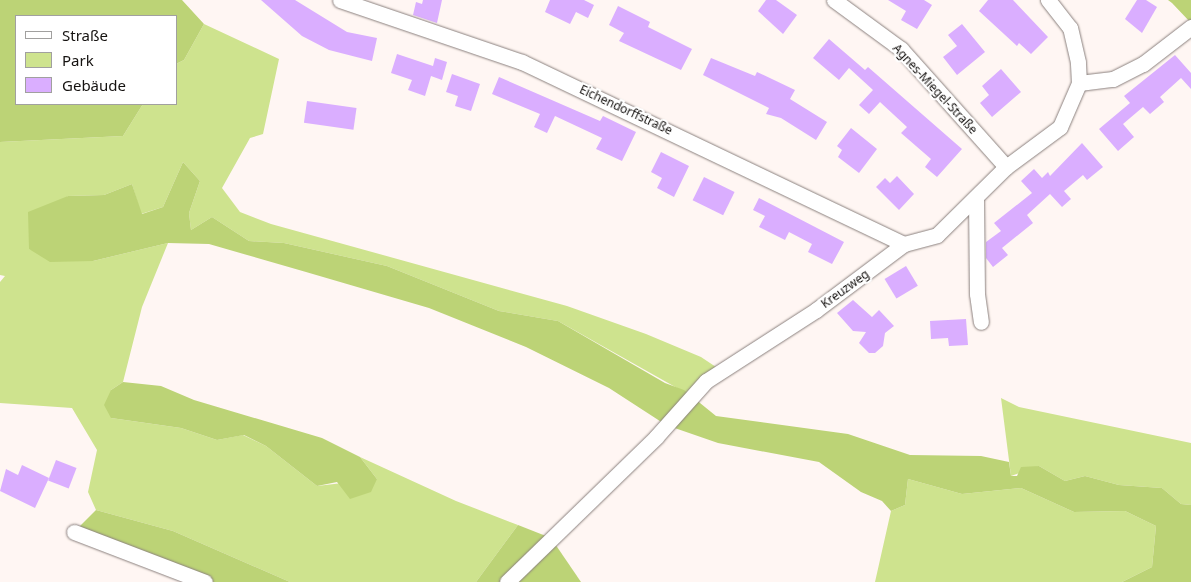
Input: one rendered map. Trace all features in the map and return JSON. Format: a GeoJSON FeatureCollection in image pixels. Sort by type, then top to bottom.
{"type":"FeatureCollection","features":[{"type":"Feature","properties":{"kind":"street","name":"Eichendorffstraße"},"geometry":{"type":"LineString","coordinates":[[340,0],[522,62],[904,244]]}},
{"type":"Feature","properties":{"kind":"street","name":"Agnes-Miegel-Straße"},"geometry":{"type":"LineString","coordinates":[[834,0],[901,49],[1006,167]]}},
{"type":"Feature","properties":{"kind":"street"},"geometry":{"type":"LineString","coordinates":[[1048,0],[1070,28],[1079,84],[1113,79],[1143,64],[1191,27]]}},
{"type":"Feature","properties":{"kind":"street","name":"Kreuzweg"},"geometry":{"type":"LineString","coordinates":[[507,582],[656,437],[706,381],[816,310],[904,244],[937,235],[976,199],[1006,167],[1060,127],[1079,84]]}},
{"type":"Feature","properties":{"kind":"street"},"geometry":{"type":"LineString","coordinates":[[976,199],[976,294],[980,322]]}},
{"type":"Feature","properties":{"kind":"street"},"geometry":{"type":"LineString","coordinates":[[74,532],[205,582]]}},
{"type":"Feature","properties":{"kind":"green space"},"geometry":{"type":"Polygon","coordinates":[[[0,0],[182,0],[204,24],[184,60],[178,63],[178,15],[15,15],[15,105],[142,105],[123,136],[0,142],[0,0]]]}},
{"type":"Feature","properties":{"kind":"green space"},"geometry":{"type":"Polygon","coordinates":[[[1168,0],[1191,0],[1191,23],[1172,3],[1168,0]]]}},
{"type":"Feature","properties":{"kind":"green space"},"geometry":{"type":"Polygon","coordinates":[[[204,24],[279,59],[263,134],[250,138],[222,188],[240,212],[271,224],[567,306],[646,334],[701,357],[722,371],[693,397],[558,321],[499,311],[387,266],[284,243],[249,241],[212,217],[191,230],[189,213],[200,181],[183,162],[163,207],[141,214],[132,184],[104,195],[68,196],[30,225],[29,249],[93,261],[168,243],[142,307],[123,382],[111,390],[111,418],[181,428],[217,440],[243,435],[266,446],[317,486],[377,479],[360,457],[456,501],[518,525],[476,582],[290,582],[173,531],[96,510],[88,492],[97,450],[72,408],[0,403],[0,282],[5,276],[0,275],[0,142],[123,136],[142,105],[178,105],[178,63],[184,60],[204,24]]]}},
{"type":"Feature","properties":{"kind":"green space"},"geometry":{"type":"Polygon","coordinates":[[[183,162],[200,181],[189,213],[191,230],[212,217],[249,241],[284,243],[387,266],[499,311],[558,321],[665,383],[684,390],[716,416],[848,434],[910,455],[981,456],[1009,462],[1011,476],[1017,476],[1021,467],[1039,466],[1065,481],[1085,476],[1119,485],[1162,488],[1181,504],[1191,505],[1191,582],[1122,582],[1152,567],[1156,526],[1125,511],[1074,512],[1021,488],[962,494],[908,479],[905,505],[891,511],[882,501],[861,492],[819,462],[718,443],[666,425],[609,388],[526,347],[429,308],[209,244],[168,243],[93,261],[50,262],[29,249],[28,212],[68,196],[104,195],[132,184],[142,214],[163,207],[183,162]]]}},
{"type":"Feature","properties":{"kind":"green space"},"geometry":{"type":"Polygon","coordinates":[[[123,382],[161,386],[194,400],[322,438],[360,457],[377,479],[371,492],[350,499],[337,482],[317,486],[266,446],[244,435],[217,440],[181,428],[111,418],[104,405],[111,390],[123,382]]]}},
{"type":"Feature","properties":{"kind":"green space"},"geometry":{"type":"Polygon","coordinates":[[[1001,398],[1019,407],[1191,443],[1191,505],[1181,504],[1162,488],[1119,485],[1085,476],[1065,481],[1039,466],[1011,476],[1001,398]]]}},
{"type":"Feature","properties":{"kind":"green space"},"geometry":{"type":"Polygon","coordinates":[[[908,479],[962,494],[1021,488],[1074,512],[1125,511],[1156,526],[1152,567],[1122,582],[875,582],[891,511],[905,505],[908,479]]]}},
{"type":"Feature","properties":{"kind":"green space"},"geometry":{"type":"Polygon","coordinates":[[[96,510],[173,531],[290,582],[205,582],[74,532],[96,510]]]}},
{"type":"Feature","properties":{"kind":"green space"},"geometry":{"type":"Polygon","coordinates":[[[518,525],[551,538],[581,582],[476,582],[518,525]]]}},
{"type":"Feature","properties":{"kind":"building"},"geometry":{"type":"Polygon","coordinates":[[[261,0],[295,0],[347,32],[377,38],[372,61],[329,50],[302,36],[261,0]]]}},
{"type":"Feature","properties":{"kind":"building"},"geometry":{"type":"Polygon","coordinates":[[[423,0],[442,0],[437,23],[413,15],[416,2],[422,4],[423,0]]]}},
{"type":"Feature","properties":{"kind":"building"},"geometry":{"type":"Polygon","coordinates":[[[550,0],[584,0],[594,5],[588,18],[576,12],[570,24],[545,12],[550,0]]]}},
{"type":"Feature","properties":{"kind":"building"},"geometry":{"type":"Polygon","coordinates":[[[766,0],[776,0],[797,15],[783,34],[758,11],[766,0]]]}},
{"type":"Feature","properties":{"kind":"building"},"geometry":{"type":"Polygon","coordinates":[[[888,0],[924,0],[932,5],[917,29],[901,20],[906,11],[888,0]]]}},
{"type":"Feature","properties":{"kind":"building"},"geometry":{"type":"Polygon","coordinates":[[[988,0],[1013,0],[1048,37],[1031,54],[1019,43],[1017,46],[979,11],[988,0]]]}},
{"type":"Feature","properties":{"kind":"building"},"geometry":{"type":"Polygon","coordinates":[[[1137,0],[1146,0],[1157,7],[1142,33],[1125,19],[1137,0]]]}},
{"type":"Feature","properties":{"kind":"building"},"geometry":{"type":"Polygon","coordinates":[[[618,6],[650,22],[648,27],[692,49],[681,70],[619,41],[624,33],[609,25],[618,6]]]}},
{"type":"Feature","properties":{"kind":"building"},"geometry":{"type":"Polygon","coordinates":[[[962,24],[985,52],[957,75],[943,57],[957,46],[948,35],[962,24]]]}},
{"type":"Feature","properties":{"kind":"building"},"geometry":{"type":"Polygon","coordinates":[[[829,39],[865,70],[868,67],[962,149],[937,177],[925,167],[931,159],[901,133],[907,127],[880,102],[869,114],[859,105],[873,90],[849,68],[839,80],[813,58],[829,39]]]}},
{"type":"Feature","properties":{"kind":"building"},"geometry":{"type":"Polygon","coordinates":[[[397,54],[433,66],[435,58],[447,62],[442,80],[431,76],[425,96],[408,90],[412,80],[391,73],[397,54]]]}},
{"type":"Feature","properties":{"kind":"building"},"geometry":{"type":"Polygon","coordinates":[[[1175,55],[1191,73],[1191,89],[1181,78],[1160,97],[1164,102],[1150,114],[1143,107],[1123,124],[1134,137],[1118,151],[1099,129],[1130,103],[1124,96],[1175,55]]]}},
{"type":"Feature","properties":{"kind":"building"},"geometry":{"type":"Polygon","coordinates":[[[711,58],[755,76],[757,72],[795,90],[790,99],[827,122],[816,140],[781,118],[766,114],[769,108],[703,75],[711,58]]]}},
{"type":"Feature","properties":{"kind":"building"},"geometry":{"type":"Polygon","coordinates":[[[1001,69],[1021,92],[992,117],[980,103],[989,95],[982,86],[1001,69]]]}},
{"type":"Feature","properties":{"kind":"building"},"geometry":{"type":"Polygon","coordinates":[[[452,74],[480,84],[471,111],[455,106],[458,96],[446,92],[452,74]]]}},
{"type":"Feature","properties":{"kind":"building"},"geometry":{"type":"Polygon","coordinates":[[[499,77],[600,121],[603,116],[636,132],[622,161],[596,149],[602,138],[555,116],[547,133],[534,127],[540,114],[492,94],[499,77]]]}},
{"type":"Feature","properties":{"kind":"building"},"geometry":{"type":"Polygon","coordinates":[[[307,101],[357,108],[353,130],[304,123],[307,101]]]}},
{"type":"Feature","properties":{"kind":"building"},"geometry":{"type":"Polygon","coordinates":[[[851,128],[877,149],[859,173],[838,157],[842,150],[837,146],[851,128]]]}},
{"type":"Feature","properties":{"kind":"building"},"geometry":{"type":"Polygon","coordinates":[[[1082,143],[1103,167],[1087,180],[1083,175],[1064,191],[1071,199],[1062,207],[1050,194],[1027,215],[1033,223],[1002,248],[1008,255],[993,267],[986,258],[986,242],[1001,231],[994,223],[1032,193],[1021,181],[1034,169],[1042,178],[1048,172],[1050,176],[1082,143]]]}},
{"type":"Feature","properties":{"kind":"building"},"geometry":{"type":"Polygon","coordinates":[[[661,152],[689,166],[674,197],[657,188],[662,178],[651,172],[661,152]]]}},
{"type":"Feature","properties":{"kind":"building"},"geometry":{"type":"Polygon","coordinates":[[[897,176],[914,194],[899,210],[876,187],[885,178],[890,183],[897,176]]]}},
{"type":"Feature","properties":{"kind":"building"},"geometry":{"type":"Polygon","coordinates":[[[704,177],[735,192],[723,215],[693,200],[704,177]]]}},
{"type":"Feature","properties":{"kind":"building"},"geometry":{"type":"Polygon","coordinates":[[[759,198],[844,242],[832,264],[808,252],[812,244],[789,232],[785,240],[759,227],[765,216],[753,210],[759,198]]]}},
{"type":"Feature","properties":{"kind":"building"},"geometry":{"type":"Polygon","coordinates":[[[906,266],[918,286],[896,299],[885,279],[906,266]]]}},
{"type":"Feature","properties":{"kind":"building"},"geometry":{"type":"Polygon","coordinates":[[[853,300],[872,317],[879,310],[894,326],[885,333],[883,346],[875,353],[869,353],[859,343],[866,332],[853,331],[837,313],[853,300]]]}},
{"type":"Feature","properties":{"kind":"building"},"geometry":{"type":"Polygon","coordinates":[[[966,319],[968,345],[949,346],[948,338],[931,339],[930,321],[966,319]]]}},
{"type":"Feature","properties":{"kind":"building"},"geometry":{"type":"Polygon","coordinates":[[[56,460],[77,468],[69,488],[48,481],[56,460]]]}},
{"type":"Feature","properties":{"kind":"building"},"geometry":{"type":"Polygon","coordinates":[[[22,465],[49,478],[35,508],[0,491],[6,469],[18,475],[22,465]]]}}]}
